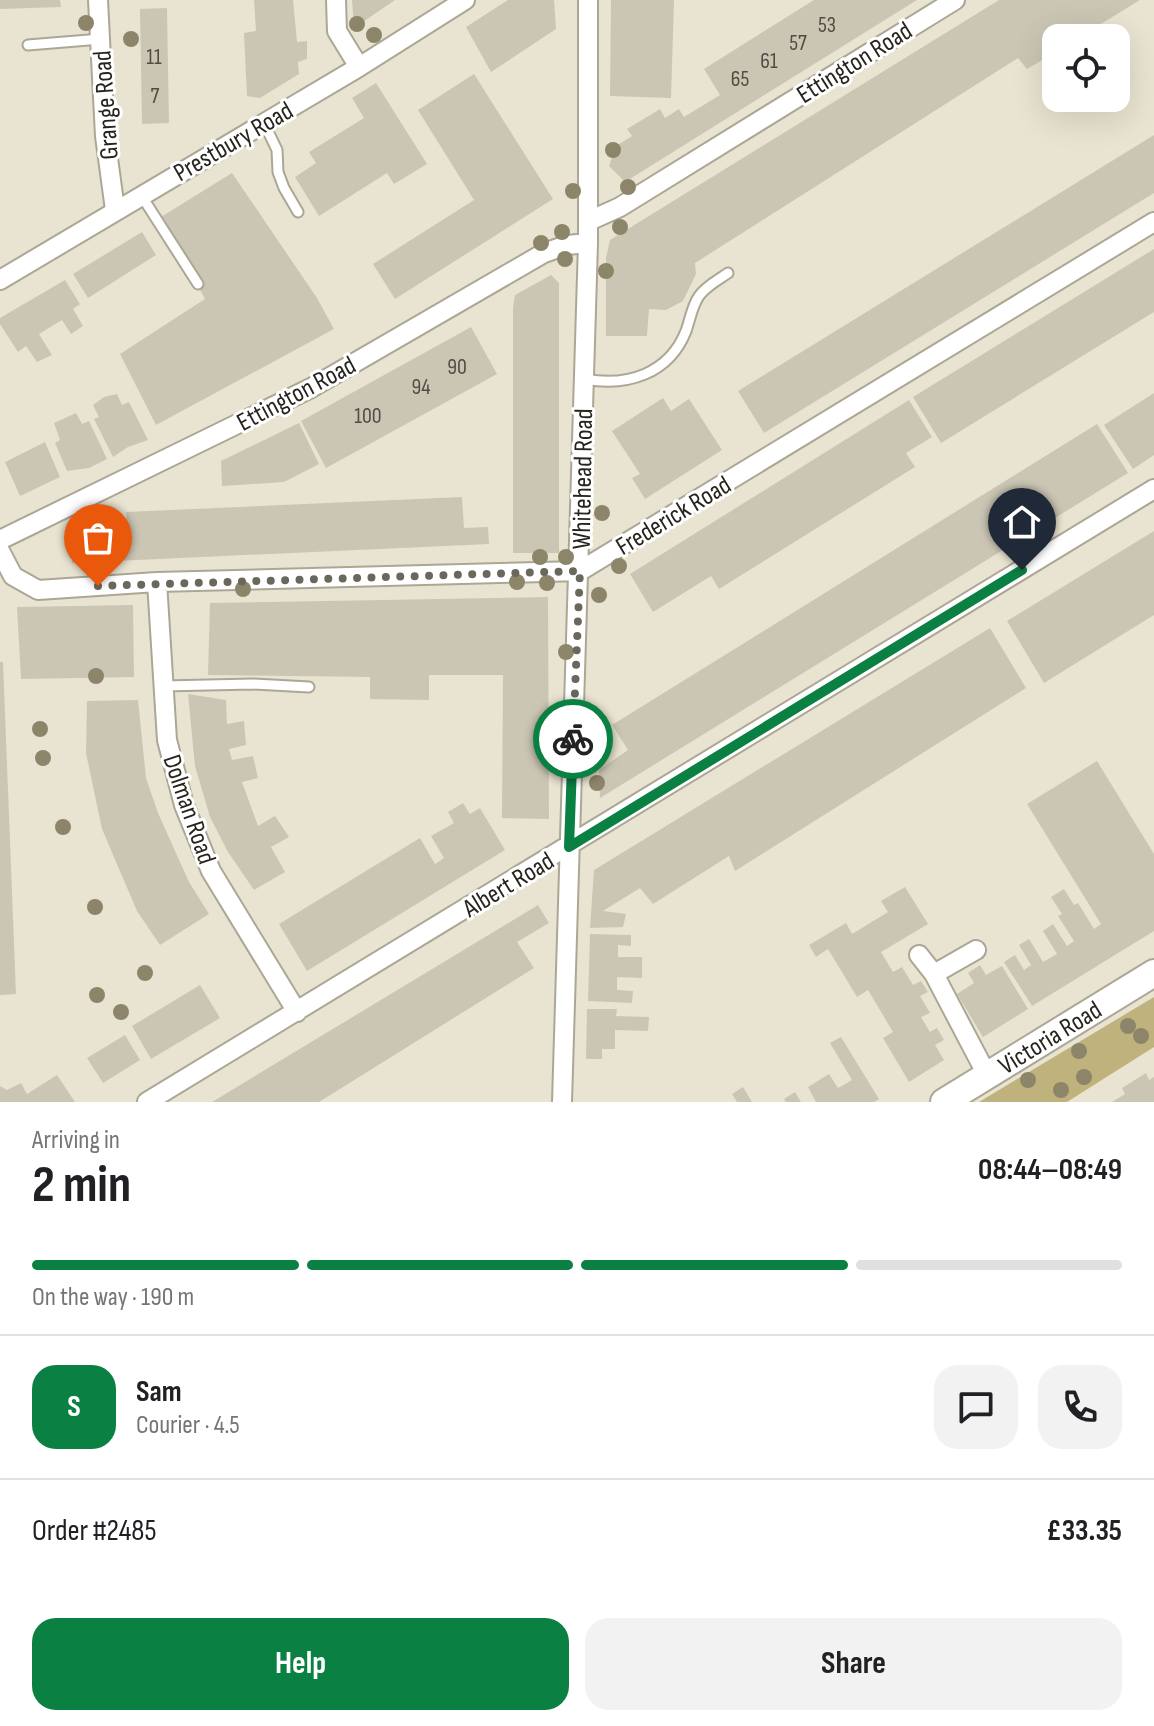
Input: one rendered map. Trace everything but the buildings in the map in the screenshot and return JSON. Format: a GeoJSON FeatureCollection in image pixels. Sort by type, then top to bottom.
{"type":"FeatureCollection","features":[{"type":"Feature","properties":{"kind":"street","name":"Grange Road"},"geometry":{"type":"LineString","coordinates":[[98,0],[105,136],[115,210]]}},
{"type":"Feature","properties":{"kind":"street"},"geometry":{"type":"LineString","coordinates":[[336,0],[337,31],[359,67]]}},
{"type":"Feature","properties":{"kind":"street","name":"Prestbury Road"},"geometry":{"type":"LineString","coordinates":[[0,280],[359,67],[465,0]]}},
{"type":"Feature","properties":{"kind":"street","name":"Whitehead Road"},"geometry":{"type":"LineString","coordinates":[[562,1102],[589,221],[588,0]]}},
{"type":"Feature","properties":{"kind":"street","name":"Ettington Road"},"geometry":{"type":"LineString","coordinates":[[589,221],[620,207],[955,0]]}},
{"type":"Feature","properties":{"kind":"street","name":"Frederick Road"},"geometry":{"type":"LineString","coordinates":[[0,551],[13,576],[38,590],[157,582],[580,571],[1154,222]]}},
{"type":"Feature","properties":{"kind":"street","name":"Ettington Road"},"geometry":{"type":"LineString","coordinates":[[0,540],[311,388],[544,253],[567,245],[588,243]]}},
{"type":"Feature","properties":{"kind":"street","name":"Albert Road"},"geometry":{"type":"LineString","coordinates":[[147,1102],[1154,489]]}},
{"type":"Feature","properties":{"kind":"street","name":"Dolman Road"},"geometry":{"type":"LineString","coordinates":[[157,582],[167,740],[184,805],[211,871],[297,1012]]}},
{"type":"Feature","properties":{"kind":"street"},"geometry":{"type":"LineString","coordinates":[[934,974],[976,950]]}},
{"type":"Feature","properties":{"kind":"street"},"geometry":{"type":"LineString","coordinates":[[919,955],[934,974],[987,1075]]}},
{"type":"Feature","properties":{"kind":"street","name":"Victoria Road"},"geometry":{"type":"LineString","coordinates":[[944,1102],[1154,973]]}},
{"type":"Feature","properties":{"kind":"lane"},"geometry":{"type":"LineString","coordinates":[[28,45],[101,39]]}},
{"type":"Feature","properties":{"kind":"lane"},"geometry":{"type":"LineString","coordinates":[[264,123],[277,150],[278,172],[284,188],[298,212]]}},
{"type":"Feature","properties":{"kind":"lane"},"geometry":{"type":"LineString","coordinates":[[141,195],[198,284]]}},
{"type":"Feature","properties":{"kind":"lane"},"geometry":{"type":"LineString","coordinates":[[585,379],[606,383],[625,381],[662,365],[674,355],[680,344],[699,296],[728,273]]}},
{"type":"Feature","properties":{"kind":"lane"},"geometry":{"type":"LineString","coordinates":[[163,686],[253,684],[309,687]]}},
{"type":"Feature","properties":{"kind":"shaded area"},"geometry":{"type":"Polygon","coordinates":[[[1154,997],[1154,1047],[1067,1102],[979,1102],[1154,997]]]}},
{"type":"Feature","properties":{"kind":"way so far"},"geometry":{"type":"LineString","coordinates":[[98,586],[580,571],[573,739]]}},
{"type":"Feature","properties":{"kind":"route"},"geometry":{"type":"LineString","coordinates":[[573,739],[569,847],[1022,570]]}}]}
